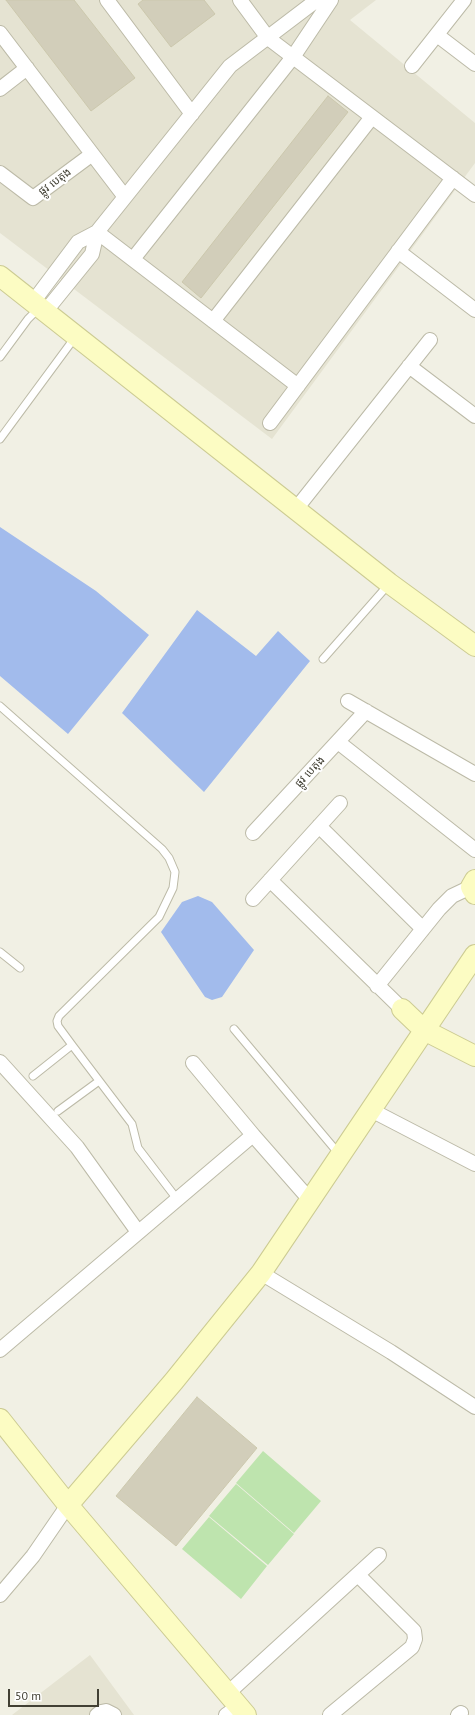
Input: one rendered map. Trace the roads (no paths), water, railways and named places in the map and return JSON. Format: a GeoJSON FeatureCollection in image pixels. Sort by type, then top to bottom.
{"type":"FeatureCollection","features":[{"type":"Feature","properties":{"kind":"street"},"geometry":{"type":"LineString","coordinates":[[107,0],[192,114]]}},
{"type":"Feature","properties":{"kind":"street"},"geometry":{"type":"LineString","coordinates":[[240,0],[268,38],[475,195]]}},
{"type":"Feature","properties":{"kind":"street"},"geometry":{"type":"LineString","coordinates":[[39,307],[92,254],[97,232],[230,66],[317,0]]}},
{"type":"Feature","properties":{"kind":"street"},"geometry":{"type":"LineString","coordinates":[[133,259],[293,57],[331,0]]}},
{"type":"Feature","properties":{"kind":"street"},"geometry":{"type":"LineString","coordinates":[[412,66],[464,0]]}},
{"type":"Feature","properties":{"kind":"street"},"geometry":{"type":"LineString","coordinates":[[0,33],[91,155],[125,197]]}},
{"type":"Feature","properties":{"kind":"street"},"geometry":{"type":"LineString","coordinates":[[437,35],[475,64]]}},
{"type":"Feature","properties":{"kind":"street"},"geometry":{"type":"LineString","coordinates":[[0,89],[27,68]]}},
{"type":"Feature","properties":{"kind":"street"},"geometry":{"type":"LineString","coordinates":[[213,321],[372,117]]}},
{"type":"Feature","properties":{"kind":"street","name":"ផ្លូវ បេតុង"},"geometry":{"type":"LineString","coordinates":[[0,173],[33,198],[91,155]]}},
{"type":"Feature","properties":{"kind":"street"},"geometry":{"type":"LineString","coordinates":[[270,423],[453,178]]}},
{"type":"Feature","properties":{"kind":"street"},"geometry":{"type":"LineString","coordinates":[[97,232],[298,386]]}},
{"type":"Feature","properties":{"kind":"street"},"geometry":{"type":"LineString","coordinates":[[398,251],[475,310]]}},
{"type":"Feature","properties":{"kind":"street"},"geometry":{"type":"LineString","coordinates":[[0,276],[389,584],[475,646]]}},
{"type":"Feature","properties":{"kind":"street"},"geometry":{"type":"LineString","coordinates":[[296,509],[430,340]]}},
{"type":"Feature","properties":{"kind":"street"},"geometry":{"type":"LineString","coordinates":[[409,366],[475,416]]}},
{"type":"Feature","properties":{"kind":"street"},"geometry":{"type":"LineString","coordinates":[[348,701],[475,774]]}},
{"type":"Feature","properties":{"kind":"street","name":"ផ្លូវ បេតុង"},"geometry":{"type":"LineString","coordinates":[[253,833],[366,711]]}},
{"type":"Feature","properties":{"kind":"street"},"geometry":{"type":"LineString","coordinates":[[338,742],[475,850]]}},
{"type":"Feature","properties":{"kind":"street"},"geometry":{"type":"LineString","coordinates":[[253,899],[340,803]]}},
{"type":"Feature","properties":{"kind":"street"},"geometry":{"type":"LineString","coordinates":[[319,826],[423,929]]}},
{"type":"Feature","properties":{"kind":"street"},"geometry":{"type":"LineString","coordinates":[[270,880],[377,986],[424,1030],[475,1056]]}},
{"type":"Feature","properties":{"kind":"street"},"geometry":{"type":"LineString","coordinates":[[377,986],[439,909],[452,896],[474,887]]}},
{"type":"Feature","properties":{"kind":"street"},"geometry":{"type":"LineString","coordinates":[[0,1595],[33,1556],[68,1505],[174,1381],[261,1273],[475,955]]}},
{"type":"Feature","properties":{"kind":"street"},"geometry":{"type":"LineString","coordinates":[[0,1062],[77,1147],[138,1232]]}},
{"type":"Feature","properties":{"kind":"street"},"geometry":{"type":"LineString","coordinates":[[193,1063],[310,1200]]}},
{"type":"Feature","properties":{"kind":"street"},"geometry":{"type":"LineString","coordinates":[[372,1110],[475,1164]]}},
{"type":"Feature","properties":{"kind":"street"},"geometry":{"type":"LineString","coordinates":[[0,1350],[253,1135]]}},
{"type":"Feature","properties":{"kind":"street"},"geometry":{"type":"LineString","coordinates":[[261,1273],[391,1352],[475,1407]]}},
{"type":"Feature","properties":{"kind":"street"},"geometry":{"type":"LineString","coordinates":[[0,1420],[68,1505],[235,1707],[358,1575],[380,1555]]}},
{"type":"Feature","properties":{"kind":"street"},"geometry":{"type":"LineString","coordinates":[[330,1715],[412,1647],[415,1639],[414,1631],[358,1575]]}},
{"type":"Feature","properties":{"kind":"street"},"geometry":{"type":"LineString","coordinates":[[96,1715],[106,1711],[114,1715]]}},
{"type":"Feature","properties":{"kind":"lane"},"geometry":{"type":"LineString","coordinates":[[0,357],[28,319],[39,307]]}},
{"type":"Feature","properties":{"kind":"lane"},"geometry":{"type":"LineString","coordinates":[[0,439],[76,336]]}},
{"type":"Feature","properties":{"kind":"lane"},"geometry":{"type":"LineString","coordinates":[[323,659],[389,584]]}},
{"type":"Feature","properties":{"kind":"lane"},"geometry":{"type":"LineString","coordinates":[[0,706],[162,849],[169,858],[175,872],[173,888],[159,917],[59,1016],[58,1026],[132,1124],[138,1148],[177,1199]]}},
{"type":"Feature","properties":{"kind":"lane"},"geometry":{"type":"LineString","coordinates":[[0,952],[20,968]]}},
{"type":"Feature","properties":{"kind":"lane"},"geometry":{"type":"LineString","coordinates":[[234,1029],[340,1156]]}},
{"type":"Feature","properties":{"kind":"lane"},"geometry":{"type":"LineString","coordinates":[[33,1076],[72,1045]]}},
{"type":"Feature","properties":{"kind":"lane"},"geometry":{"type":"LineString","coordinates":[[58,1111],[99,1081]]}},
{"type":"Feature","properties":{"kind":"water"},"geometry":{"type":"Polygon","coordinates":[[[0,527],[96,591],[149,635],[68,734],[0,676],[0,527]]]}},
{"type":"Feature","properties":{"kind":"water"},"geometry":{"type":"Polygon","coordinates":[[[197,610],[256,656],[278,631],[310,661],[204,792],[122,713],[197,610]]]}},
{"type":"Feature","properties":{"kind":"water"},"geometry":{"type":"Polygon","coordinates":[[[198,896],[212,902],[254,950],[222,997],[212,1000],[205,997],[161,932],[182,902],[198,896]]]}}]}
